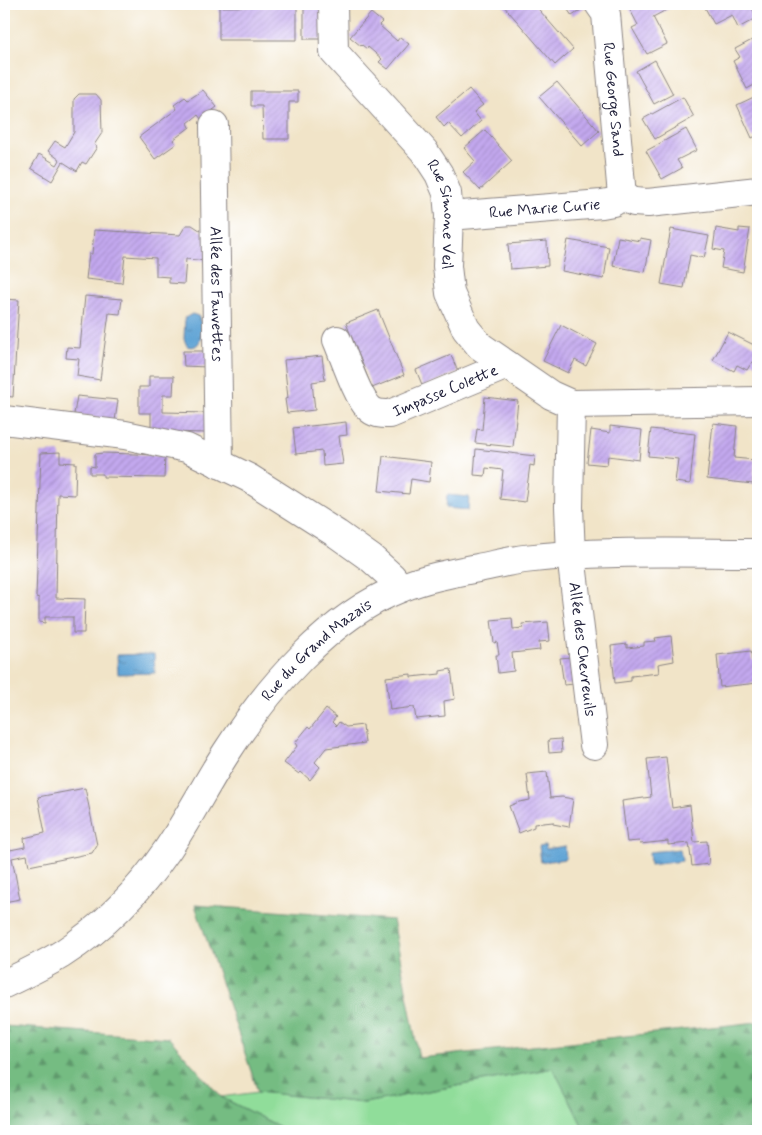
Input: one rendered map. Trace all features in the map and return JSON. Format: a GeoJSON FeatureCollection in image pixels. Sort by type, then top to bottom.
{"type":"FeatureCollection","features":[{"type":"Feature","properties":{"kind":"street","name":"Rue Simone Veil"},"geometry":{"type":"LineString","coordinates":[[333,4],[334,52],[424,151],[439,174],[447,194],[450,216],[447,266],[450,293],[466,329],[480,346],[551,395],[571,404],[758,401]]}},
{"type":"Feature","properties":{"kind":"street","name":"Rue George Sand"},"geometry":{"type":"LineString","coordinates":[[599,4],[606,14],[622,196]]}},
{"type":"Feature","properties":{"kind":"street","name":"Allée des Fauvettes"},"geometry":{"type":"LineString","coordinates":[[214,125],[219,464]]}},
{"type":"Feature","properties":{"kind":"street","name":"Rue Marie Curie"},"geometry":{"type":"LineString","coordinates":[[450,216],[602,204],[612,202],[622,196],[634,202],[648,203],[758,191]]}},
{"type":"Feature","properties":{"kind":"street","name":"Impasse Colette"},"geometry":{"type":"LineString","coordinates":[[337,340],[360,394],[369,408],[377,414],[390,414],[507,364]]}},
{"type":"Feature","properties":{"kind":"street"},"geometry":{"type":"LineString","coordinates":[[571,404],[569,506],[571,555]]}},
{"type":"Feature","properties":{"kind":"street"},"geometry":{"type":"LineString","coordinates":[[4,420],[125,434],[187,448],[249,478],[337,534],[372,559],[401,588]]}},
{"type":"Feature","properties":{"kind":"street","name":"Rue du Grand Mazais"},"geometry":{"type":"LineString","coordinates":[[4,984],[60,955],[94,931],[126,901],[168,850],[226,753],[266,697],[311,648],[362,608],[401,588],[453,573],[513,561],[571,555],[758,553]]}},
{"type":"Feature","properties":{"kind":"street","name":"Allée des Chevreuils"},"geometry":{"type":"LineString","coordinates":[[571,555],[594,745]]}},
{"type":"Feature","properties":{"kind":"green space"},"geometry":{"type":"Polygon","coordinates":[[[195,905],[393,920],[419,1058],[758,1022],[758,1131],[585,1131],[553,1068],[364,1103],[258,1092],[195,905]]]}},
{"type":"Feature","properties":{"kind":"green space"},"geometry":{"type":"Polygon","coordinates":[[[4,1026],[169,1038],[221,1097],[288,1131],[4,1131],[4,1026]]]}},
{"type":"Feature","properties":{"kind":"green space"},"geometry":{"type":"Polygon","coordinates":[[[554,1068],[585,1131],[288,1131],[221,1097],[258,1092],[364,1103],[554,1068]]]}},
{"type":"Feature","properties":{"kind":"water"},"geometry":{"type":"Polygon","coordinates":[[[192,314],[198,316],[202,331],[200,342],[193,347],[187,346],[184,339],[185,318],[192,314]]]}},
{"type":"Feature","properties":{"kind":"water"},"geometry":{"type":"Polygon","coordinates":[[[447,495],[469,497],[468,510],[446,508],[447,495]]]}},
{"type":"Feature","properties":{"kind":"water"},"geometry":{"type":"Polygon","coordinates":[[[154,654],[155,673],[118,674],[117,655],[154,654]]]}},
{"type":"Feature","properties":{"kind":"water"},"geometry":{"type":"Polygon","coordinates":[[[545,845],[546,849],[565,846],[566,859],[541,862],[539,846],[545,845]]]}},
{"type":"Feature","properties":{"kind":"water"},"geometry":{"type":"Polygon","coordinates":[[[680,849],[682,861],[650,865],[649,852],[680,849]]]}},
{"type":"Feature","properties":{"kind":"building"},"geometry":{"type":"Polygon","coordinates":[[[502,4],[534,4],[573,49],[555,65],[502,4]]]}},
{"type":"Feature","properties":{"kind":"building"},"geometry":{"type":"Polygon","coordinates":[[[564,4],[586,4],[587,6],[572,16],[564,4]]]}},
{"type":"Feature","properties":{"kind":"building"},"geometry":{"type":"Polygon","coordinates":[[[627,4],[668,4],[670,8],[653,17],[667,44],[647,54],[632,28],[638,25],[627,4]]]}},
{"type":"Feature","properties":{"kind":"building"},"geometry":{"type":"Polygon","coordinates":[[[703,4],[750,4],[757,18],[738,28],[732,15],[714,24],[703,4]]]}},
{"type":"Feature","properties":{"kind":"building"},"geometry":{"type":"Polygon","coordinates":[[[297,6],[297,40],[219,40],[219,7],[297,6]]]}},
{"type":"Feature","properties":{"kind":"building"},"geometry":{"type":"Polygon","coordinates":[[[304,6],[321,6],[322,39],[304,39],[304,6]]]}},
{"type":"Feature","properties":{"kind":"building"},"geometry":{"type":"Polygon","coordinates":[[[371,13],[382,22],[379,25],[397,41],[400,37],[409,44],[388,69],[379,62],[382,59],[368,47],[367,49],[361,46],[350,37],[371,13]]]}},
{"type":"Feature","properties":{"kind":"building"},"geometry":{"type":"Polygon","coordinates":[[[752,40],[758,51],[758,83],[747,89],[733,61],[740,57],[735,49],[752,40]]]}},
{"type":"Feature","properties":{"kind":"building"},"geometry":{"type":"Polygon","coordinates":[[[655,60],[673,94],[654,104],[636,71],[655,60]]]}},
{"type":"Feature","properties":{"kind":"building"},"geometry":{"type":"Polygon","coordinates":[[[557,82],[599,131],[582,146],[539,97],[557,82]]]}},
{"type":"Feature","properties":{"kind":"building"},"geometry":{"type":"Polygon","coordinates":[[[469,89],[483,105],[474,112],[481,121],[462,138],[448,123],[444,127],[436,117],[469,89]]]}},
{"type":"Feature","properties":{"kind":"building"},"geometry":{"type":"Polygon","coordinates":[[[203,90],[217,107],[201,119],[198,115],[188,123],[190,127],[173,140],[176,144],[155,159],[139,137],[177,109],[174,105],[185,97],[188,100],[203,90]]]}},
{"type":"Feature","properties":{"kind":"building"},"geometry":{"type":"Polygon","coordinates":[[[251,91],[298,91],[298,102],[289,102],[289,139],[263,139],[262,106],[251,106],[251,91]]]}},
{"type":"Feature","properties":{"kind":"building"},"geometry":{"type":"Polygon","coordinates":[[[79,94],[96,94],[101,100],[102,133],[94,145],[97,147],[86,164],[82,162],[77,171],[63,162],[52,181],[31,168],[39,154],[57,165],[60,160],[48,151],[55,141],[65,147],[74,132],[74,99],[79,94]]]}},
{"type":"Feature","properties":{"kind":"building"},"geometry":{"type":"Polygon","coordinates":[[[758,95],[758,135],[752,138],[737,105],[758,95]]]}},
{"type":"Feature","properties":{"kind":"building"},"geometry":{"type":"Polygon","coordinates":[[[683,97],[694,117],[655,139],[643,119],[683,97]]]}},
{"type":"Feature","properties":{"kind":"building"},"geometry":{"type":"Polygon","coordinates":[[[686,129],[697,150],[677,160],[682,168],[662,179],[646,151],[686,129]]]}},
{"type":"Feature","properties":{"kind":"building"},"geometry":{"type":"Polygon","coordinates":[[[485,130],[512,161],[480,190],[463,172],[475,161],[464,148],[485,130]]]}},
{"type":"Feature","properties":{"kind":"building"},"geometry":{"type":"Polygon","coordinates":[[[186,225],[192,225],[206,234],[207,261],[186,259],[184,284],[169,283],[169,277],[156,276],[156,258],[125,256],[122,283],[86,279],[89,254],[92,254],[94,230],[180,235],[186,225]]]}},
{"type":"Feature","properties":{"kind":"building"},"geometry":{"type":"Polygon","coordinates":[[[716,228],[739,232],[739,228],[750,229],[743,272],[721,268],[724,251],[713,249],[716,228]]]}},
{"type":"Feature","properties":{"kind":"building"},"geometry":{"type":"Polygon","coordinates":[[[671,229],[709,236],[704,258],[690,255],[684,288],[661,284],[671,229]]]}},
{"type":"Feature","properties":{"kind":"building"},"geometry":{"type":"Polygon","coordinates":[[[618,237],[640,241],[640,238],[651,240],[645,272],[613,266],[618,237]]]}},
{"type":"Feature","properties":{"kind":"building"},"geometry":{"type":"Polygon","coordinates":[[[568,240],[609,247],[604,279],[562,271],[568,240]]]}},
{"type":"Feature","properties":{"kind":"building"},"geometry":{"type":"Polygon","coordinates":[[[547,241],[548,266],[510,269],[508,244],[547,241]]]}},
{"type":"Feature","properties":{"kind":"building"},"geometry":{"type":"Polygon","coordinates":[[[85,296],[122,299],[120,314],[109,313],[100,380],[77,376],[79,359],[66,358],[67,347],[80,348],[85,296]]]}},
{"type":"Feature","properties":{"kind":"building"},"geometry":{"type":"Polygon","coordinates":[[[4,299],[19,300],[13,397],[4,396],[4,299]]]}},
{"type":"Feature","properties":{"kind":"building"},"geometry":{"type":"Polygon","coordinates":[[[378,310],[404,375],[372,388],[346,323],[378,310]]]}},
{"type":"Feature","properties":{"kind":"building"},"geometry":{"type":"Polygon","coordinates":[[[561,325],[597,344],[586,366],[575,360],[568,373],[543,361],[561,325]]]}},
{"type":"Feature","properties":{"kind":"building"},"geometry":{"type":"Polygon","coordinates":[[[728,332],[758,347],[756,352],[758,353],[758,365],[752,362],[747,370],[737,365],[734,371],[713,360],[728,332]]]}},
{"type":"Feature","properties":{"kind":"building"},"geometry":{"type":"Polygon","coordinates":[[[183,351],[209,351],[207,367],[184,366],[183,351]]]}},
{"type":"Feature","properties":{"kind":"building"},"geometry":{"type":"Polygon","coordinates":[[[451,355],[458,372],[423,387],[416,370],[451,355]]]}},
{"type":"Feature","properties":{"kind":"building"},"geometry":{"type":"Polygon","coordinates":[[[322,356],[325,380],[312,382],[315,410],[287,413],[285,399],[288,398],[284,360],[322,356]]]}},
{"type":"Feature","properties":{"kind":"building"},"geometry":{"type":"Polygon","coordinates":[[[149,376],[174,376],[173,395],[163,395],[163,412],[207,413],[207,433],[163,432],[151,429],[151,413],[139,413],[139,387],[149,387],[149,376]]]}},
{"type":"Feature","properties":{"kind":"building"},"geometry":{"type":"Polygon","coordinates":[[[77,396],[118,400],[115,421],[74,414],[77,396]]]}},
{"type":"Feature","properties":{"kind":"building"},"geometry":{"type":"Polygon","coordinates":[[[485,397],[518,401],[513,447],[475,443],[477,429],[482,430],[485,397]]]}},
{"type":"Feature","properties":{"kind":"building"},"geometry":{"type":"Polygon","coordinates":[[[346,422],[347,435],[339,436],[343,464],[323,466],[322,451],[296,454],[293,428],[346,422]]]}},
{"type":"Feature","properties":{"kind":"building"},"geometry":{"type":"Polygon","coordinates":[[[713,423],[737,426],[734,458],[755,460],[753,484],[707,479],[713,423]]]}},
{"type":"Feature","properties":{"kind":"building"},"geometry":{"type":"Polygon","coordinates":[[[610,426],[642,430],[639,460],[608,456],[607,465],[587,463],[591,430],[610,433],[610,426]]]}},
{"type":"Feature","properties":{"kind":"building"},"geometry":{"type":"Polygon","coordinates":[[[651,429],[695,434],[690,484],[675,482],[678,459],[648,456],[651,429]]]}},
{"type":"Feature","properties":{"kind":"building"},"geometry":{"type":"Polygon","coordinates":[[[476,449],[535,456],[534,466],[530,465],[525,502],[500,499],[503,470],[486,468],[485,476],[474,475],[476,449]]]}},
{"type":"Feature","properties":{"kind":"building"},"geometry":{"type":"Polygon","coordinates":[[[60,452],[60,462],[76,463],[75,495],[58,494],[56,598],[85,599],[84,633],[73,633],[73,617],[45,617],[45,623],[39,622],[39,598],[36,597],[41,453],[60,452]]]}},
{"type":"Feature","properties":{"kind":"building"},"geometry":{"type":"Polygon","coordinates":[[[95,454],[165,455],[164,478],[103,477],[103,474],[90,474],[90,466],[95,467],[95,454]]]}},
{"type":"Feature","properties":{"kind":"building"},"geometry":{"type":"Polygon","coordinates":[[[383,456],[431,462],[429,482],[411,479],[409,494],[379,491],[383,456]]]}},
{"type":"Feature","properties":{"kind":"building"},"geometry":{"type":"Polygon","coordinates":[[[512,618],[513,629],[523,628],[522,624],[548,622],[550,641],[539,642],[540,650],[512,653],[514,671],[498,673],[496,655],[499,655],[497,642],[494,643],[491,620],[512,618]]]}},
{"type":"Feature","properties":{"kind":"building"},"geometry":{"type":"Polygon","coordinates":[[[671,636],[674,661],[658,664],[659,673],[631,676],[631,681],[615,683],[611,646],[627,644],[627,648],[644,646],[644,642],[656,641],[655,638],[671,636]]]}},
{"type":"Feature","properties":{"kind":"building"},"geometry":{"type":"Polygon","coordinates":[[[751,651],[752,660],[758,659],[758,683],[720,687],[717,655],[751,651]]]}},
{"type":"Feature","properties":{"kind":"building"},"geometry":{"type":"Polygon","coordinates":[[[571,657],[574,684],[564,685],[560,658],[571,657]]]}},
{"type":"Feature","properties":{"kind":"building"},"geometry":{"type":"Polygon","coordinates":[[[451,669],[455,699],[444,701],[445,716],[416,719],[414,707],[390,710],[386,677],[411,674],[411,677],[440,674],[440,671],[451,669]]]}},
{"type":"Feature","properties":{"kind":"building"},"geometry":{"type":"Polygon","coordinates":[[[326,709],[336,717],[332,722],[336,726],[339,722],[346,727],[363,725],[365,743],[326,748],[315,762],[320,767],[310,780],[301,772],[299,774],[284,763],[297,746],[295,743],[308,727],[310,729],[326,709]]]}},
{"type":"Feature","properties":{"kind":"building"},"geometry":{"type":"Polygon","coordinates":[[[561,739],[562,752],[549,753],[548,740],[561,739]]]}},
{"type":"Feature","properties":{"kind":"building"},"geometry":{"type":"Polygon","coordinates":[[[666,757],[672,808],[690,805],[694,842],[707,841],[709,864],[692,866],[689,843],[668,845],[668,841],[640,844],[639,841],[627,842],[622,801],[651,797],[647,759],[666,757]]]}},
{"type":"Feature","properties":{"kind":"building"},"geometry":{"type":"Polygon","coordinates":[[[547,772],[550,798],[562,797],[573,799],[569,827],[553,824],[553,822],[534,824],[534,827],[519,833],[509,806],[530,800],[527,774],[547,772]]]}},
{"type":"Feature","properties":{"kind":"building"},"geometry":{"type":"Polygon","coordinates":[[[85,788],[97,845],[92,853],[29,866],[27,855],[12,858],[20,899],[4,902],[4,825],[10,850],[25,847],[24,838],[45,833],[38,797],[85,788]]]}}]}
